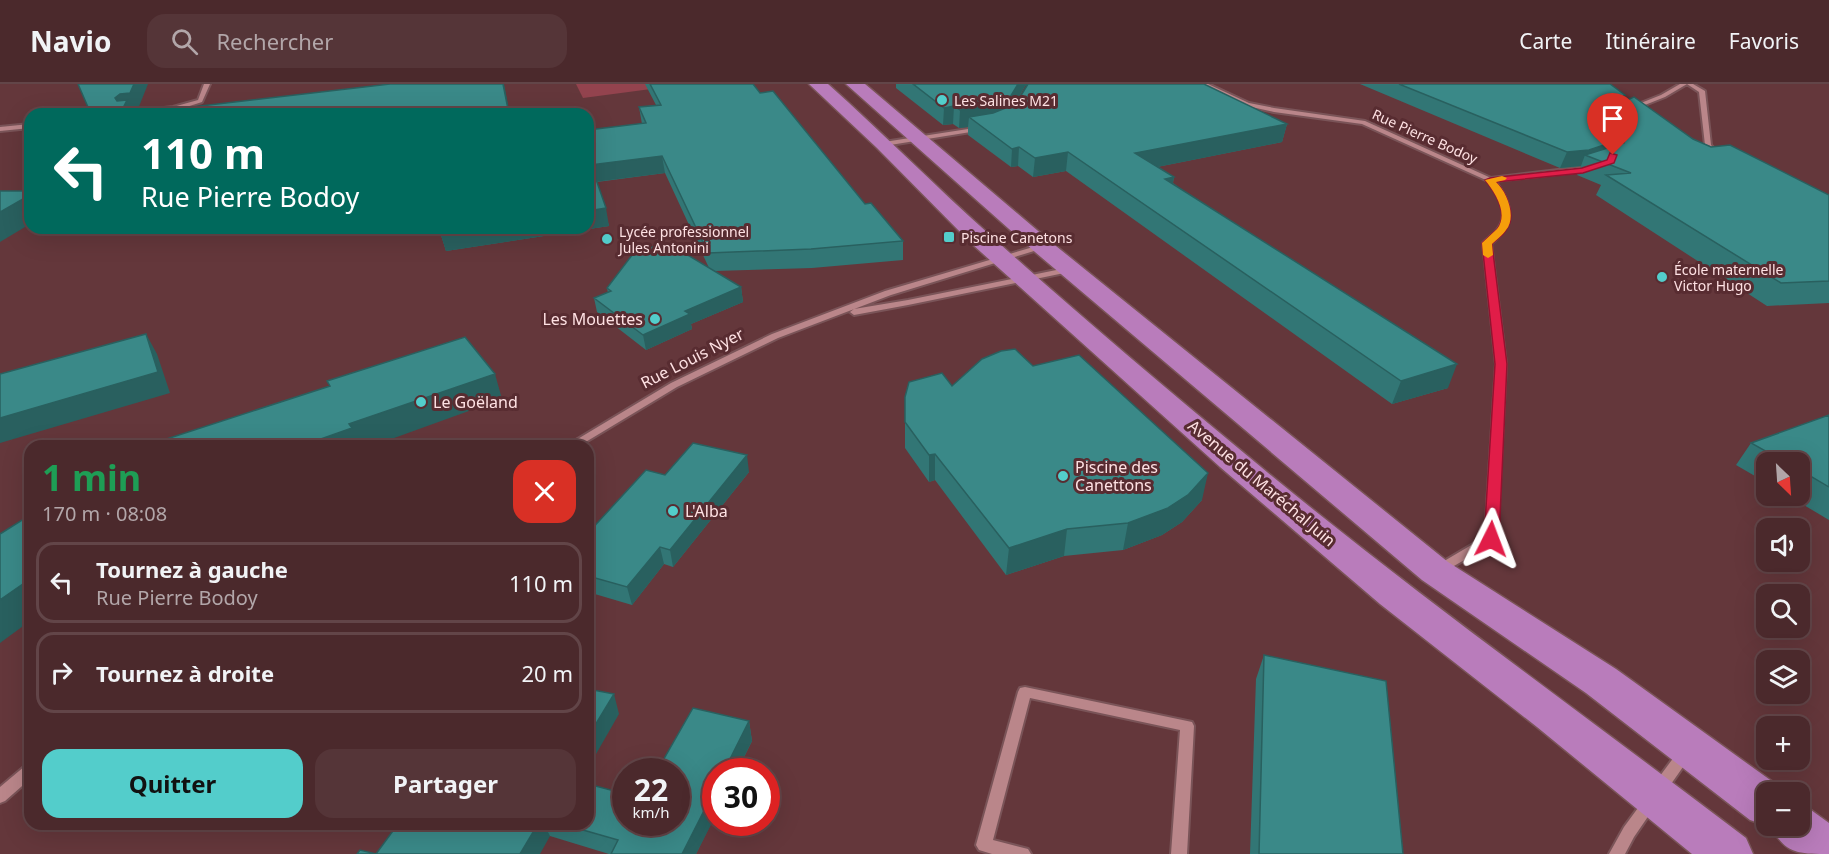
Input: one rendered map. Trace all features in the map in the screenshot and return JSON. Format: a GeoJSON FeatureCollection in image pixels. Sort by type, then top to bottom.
{"type":"FeatureCollection","features":[{"type":"Feature","properties":{"kind":"main road","name":"Avenue du Maréchal Juin"},"geometry":{"type":"LineString","coordinates":[[819,84],[884,144],[980,239],[1023,260],[1071,269],[1436,571],[1601,681],[1756,797]]}},
{"type":"Feature","properties":{"kind":"main road","name":"Avenue du Maréchal Juin"},"geometry":{"type":"LineString","coordinates":[[855,84],[919,139],[1023,260],[1232,460],[1393,594],[1729,854]]}},
{"type":"Feature","properties":{"kind":"main road"},"geometry":{"type":"LineString","coordinates":[[1809,836],[1829,851]]}},
{"type":"Feature","properties":{"kind":"street"},"geometry":{"type":"LineString","coordinates":[[169,108],[200,101],[207,84]]}},
{"type":"Feature","properties":{"kind":"street","name":"Rue Pierre Bodoy"},"geometry":{"type":"LineString","coordinates":[[1204,84],[1248,104],[1274,110],[1364,122],[1490,180],[1498,189],[1507,214],[1503,228],[1487,243],[1501,364],[1491,539],[1436,571]]}},
{"type":"Feature","properties":{"kind":"street"},"geometry":{"type":"LineString","coordinates":[[1607,145],[1601,136],[1599,124],[1605,119],[1663,96],[1684,84]]}},
{"type":"Feature","properties":{"kind":"street"},"geometry":{"type":"LineString","coordinates":[[1689,84],[1702,91],[1708,145],[1719,157],[1730,162]]}},
{"type":"Feature","properties":{"kind":"street"},"geometry":{"type":"LineString","coordinates":[[0,129],[24,127]]}},
{"type":"Feature","properties":{"kind":"street"},"geometry":{"type":"LineString","coordinates":[[884,144],[989,128]]}},
{"type":"Feature","properties":{"kind":"street"},"geometry":{"type":"LineString","coordinates":[[1490,180],[1598,167]]}},
{"type":"Feature","properties":{"kind":"street","name":"Rue Louis Nyer"},"geometry":{"type":"LineString","coordinates":[[836,315],[904,305],[1023,260]]}},
{"type":"Feature","properties":{"kind":"street","name":"Rue Louis Nyer"},"geometry":{"type":"LineString","coordinates":[[581,440],[674,385],[775,336],[836,315],[888,293],[1023,260]]}},
{"type":"Feature","properties":{"kind":"street"},"geometry":{"type":"LineString","coordinates":[[1023,854],[984,845],[1025,692],[1187,726],[1179,854]]}},
{"type":"Feature","properties":{"kind":"street"},"geometry":{"type":"LineString","coordinates":[[1617,854],[1629,832],[1649,807],[1654,795],[1689,748]]}},
{"type":"Feature","properties":{"kind":"street"},"geometry":{"type":"LineString","coordinates":[[0,796],[24,775]]}},
{"type":"Feature","properties":{"kind":"shaded area"},"geometry":{"type":"Polygon","coordinates":[[[576,84],[689,84],[583,98],[576,84]]]}},
{"type":"Feature","properties":{"kind":"building"},"geometry":{"type":"Polygon","coordinates":[[[78,84],[134,84],[130,93],[120,94],[115,98],[117,101],[127,100],[123,108],[88,108],[78,84]]]}},
{"type":"Feature","properties":{"kind":"building"},"geometry":{"type":"Polygon","coordinates":[[[390,84],[503,84],[508,108],[184,108],[390,84]]]}},
{"type":"Feature","properties":{"kind":"building"},"geometry":{"type":"Polygon","coordinates":[[[650,84],[753,84],[760,93],[773,91],[865,204],[871,203],[903,241],[811,249],[708,253],[662,156],[594,165],[594,129],[646,123],[639,107],[661,105],[650,84]]]}},
{"type":"Feature","properties":{"kind":"building"},"geometry":{"type":"Polygon","coordinates":[[[913,84],[1018,84],[1009,99],[988,106],[960,110],[954,106],[944,108],[913,84]]]}},
{"type":"Feature","properties":{"kind":"building"},"geometry":{"type":"Polygon","coordinates":[[[1028,84],[1204,84],[1287,124],[1135,153],[1174,177],[1165,179],[1457,364],[1401,381],[1068,152],[1035,158],[1019,147],[1012,149],[969,117],[993,113],[1016,104],[1028,84]]]}},
{"type":"Feature","properties":{"kind":"building"},"geometry":{"type":"Polygon","coordinates":[[[1399,84],[1610,84],[1625,95],[1609,101],[1601,108],[1602,121],[1615,140],[1613,142],[1589,150],[1567,152],[1399,84]]]}},
{"type":"Feature","properties":{"kind":"building"},"geometry":{"type":"Polygon","coordinates":[[[1634,97],[1693,139],[1711,147],[1730,145],[1829,195],[1829,281],[1781,283],[1606,175],[1631,173],[1585,155],[1624,143],[1627,134],[1615,116],[1613,106],[1634,97]]]}},
{"type":"Feature","properties":{"kind":"building"},"geometry":{"type":"Polygon","coordinates":[[[594,174],[606,208],[594,210],[594,174]]]}},
{"type":"Feature","properties":{"kind":"building"},"geometry":{"type":"Polygon","coordinates":[[[0,191],[24,191],[24,198],[0,212],[0,191]]]}},
{"type":"Feature","properties":{"kind":"building"},"geometry":{"type":"Polygon","coordinates":[[[639,246],[676,248],[741,287],[685,311],[690,314],[643,335],[594,298],[611,291],[607,288],[639,246]]]}},
{"type":"Feature","properties":{"kind":"building"},"geometry":{"type":"Polygon","coordinates":[[[146,334],[158,372],[0,418],[0,374],[146,334]]]}},
{"type":"Feature","properties":{"kind":"building"},"geometry":{"type":"Polygon","coordinates":[[[465,337],[495,374],[349,424],[352,428],[318,440],[164,440],[330,386],[327,381],[465,337]]]}},
{"type":"Feature","properties":{"kind":"building","name":"Piscine des Canettons"},"geometry":{"type":"Polygon","coordinates":[[[1015,349],[1033,366],[1079,355],[1208,473],[1188,495],[1168,508],[1128,523],[1067,529],[1009,548],[935,454],[929,455],[905,422],[905,397],[909,382],[942,373],[952,386],[982,359],[1001,351],[1015,349]]]}},
{"type":"Feature","properties":{"kind":"building"},"geometry":{"type":"Polygon","coordinates":[[[1829,415],[1829,487],[1810,476],[1810,452],[1767,452],[1751,443],[1829,415]]]}},
{"type":"Feature","properties":{"kind":"building","name":"L'Alba"},"geometry":{"type":"Polygon","coordinates":[[[693,443],[747,455],[670,550],[660,547],[627,587],[594,578],[594,526],[646,470],[665,475],[693,443]]]}},
{"type":"Feature","properties":{"kind":"building"},"geometry":{"type":"Polygon","coordinates":[[[24,519],[24,583],[0,600],[0,534],[24,519]]]}},
{"type":"Feature","properties":{"kind":"building"},"geometry":{"type":"Polygon","coordinates":[[[1264,655],[1386,681],[1403,854],[1259,854],[1264,655]]]}},
{"type":"Feature","properties":{"kind":"building"},"geometry":{"type":"Polygon","coordinates":[[[594,690],[614,694],[594,727],[594,690]]]}},
{"type":"Feature","properties":{"kind":"building"},"geometry":{"type":"Polygon","coordinates":[[[693,708],[749,721],[730,758],[702,758],[702,815],[682,854],[611,854],[618,840],[583,830],[594,830],[594,786],[612,790],[612,836],[690,836],[690,758],[664,758],[693,708]]]}},
{"type":"Feature","properties":{"kind":"building"},"geometry":{"type":"Polygon","coordinates":[[[394,830],[534,830],[520,854],[376,854],[394,830]]]}},
{"type":"Feature","properties":{"kind":"building"},"geometry":{"type":"Polygon","coordinates":[[[360,850],[376,854],[357,854],[360,850]]]}},
{"type":"Feature","properties":{"kind":"slow traffic"},"geometry":{"type":"LineString","coordinates":[[1488,255],[1487,243],[1503,228],[1507,214],[1498,189],[1490,180],[1502,178]]}},
{"type":"Feature","properties":{"kind":"place","name":"Les Salines M21"},"geometry":{"type":"Point","coordinates":[942,100]}},
{"type":"Feature","properties":{"kind":"place","name":"Piscine Canetons"},"geometry":{"type":"Point","coordinates":[949,237]}},
{"type":"Feature","properties":{"kind":"place","name":"Lycée professionnel Jules Antonini"},"geometry":{"type":"Point","coordinates":[607,239]}},
{"type":"Feature","properties":{"kind":"place","name":"École maternelle Victor Hugo"},"geometry":{"type":"Point","coordinates":[1662,277]}},
{"type":"Feature","properties":{"kind":"place","name":"Les Mouettes"},"geometry":{"type":"Point","coordinates":[655,319]}},
{"type":"Feature","properties":{"kind":"place","name":"Le Goëland"},"geometry":{"type":"Point","coordinates":[421,402]}},
{"type":"Feature","properties":{"kind":"place","name":"Piscine des Canettons"},"geometry":{"type":"Point","coordinates":[1063,476]}},
{"type":"Feature","properties":{"kind":"place","name":"L'Alba"},"geometry":{"type":"Point","coordinates":[673,511]}},
{"type":"Feature","properties":{"kind":"route"},"geometry":{"type":"LineString","coordinates":[[1491,539],[1501,364],[1487,243],[1503,228],[1507,214],[1498,189],[1490,180],[1598,167],[1611,161],[1613,155]]}}]}
